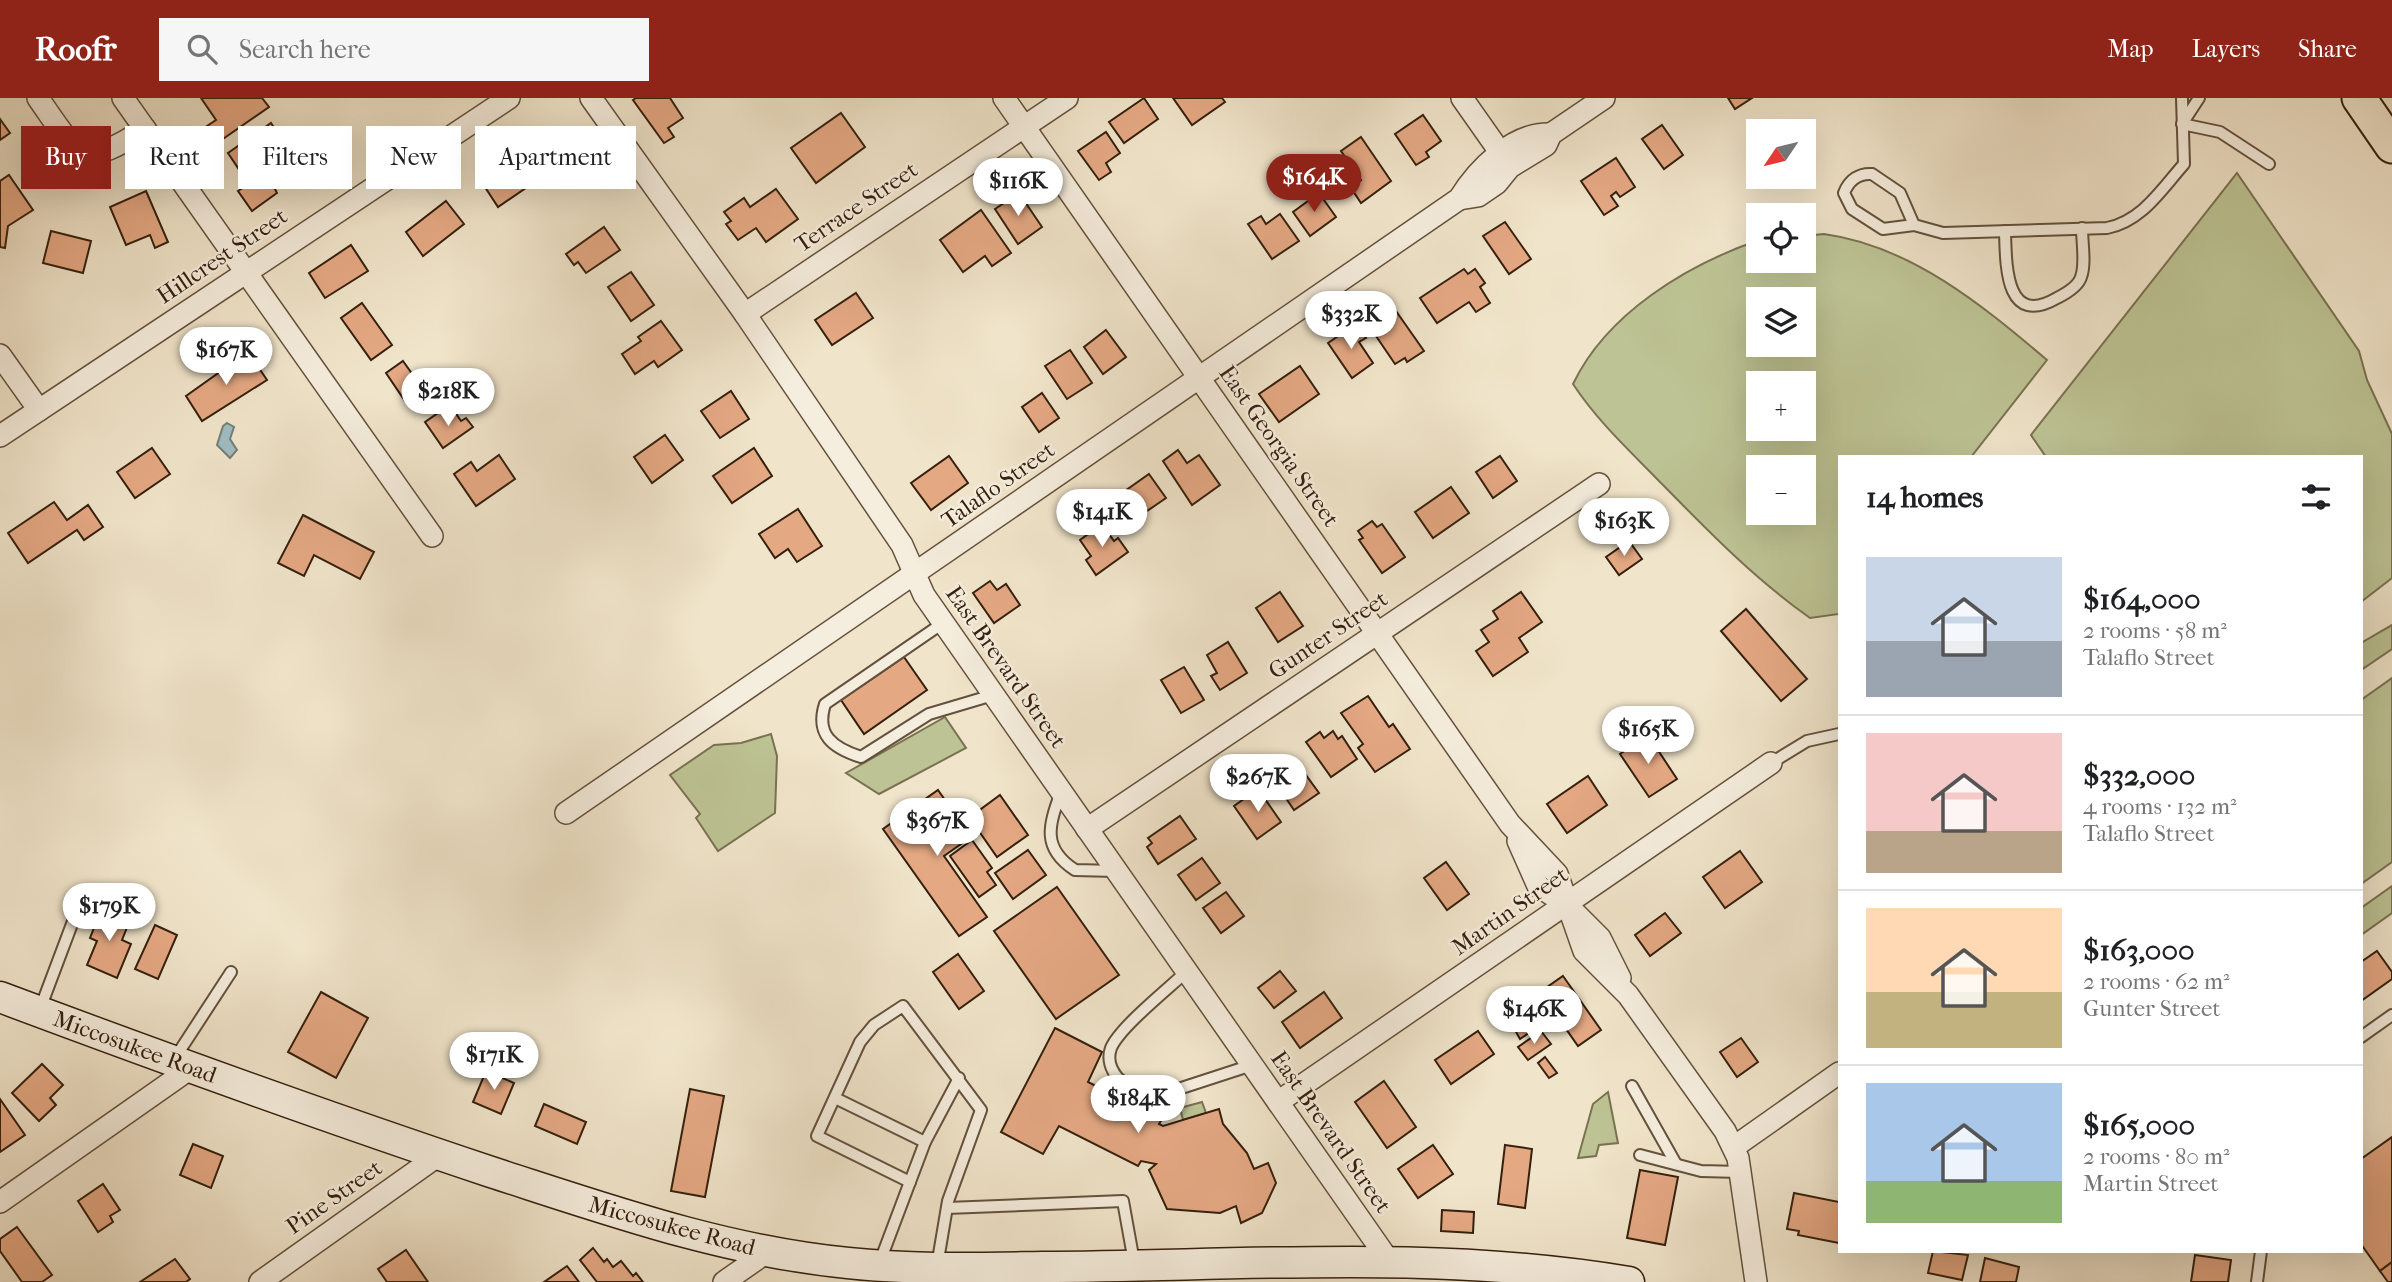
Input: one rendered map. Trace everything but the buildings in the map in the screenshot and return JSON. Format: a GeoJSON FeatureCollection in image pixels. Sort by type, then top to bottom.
{"type":"FeatureCollection","features":[{"type":"Feature","properties":{"kind":"main road"},"geometry":{"type":"LineString","coordinates":[[2359,98],[2392,146]]}},
{"type":"Feature","properties":{"kind":"street"},"geometry":{"type":"LineString","coordinates":[[38,98],[63,134],[78,149],[89,154],[116,148],[125,142]]}},
{"type":"Feature","properties":{"kind":"street"},"geometry":{"type":"LineString","coordinates":[[123,98],[143,126]]}},
{"type":"Feature","properties":{"kind":"street","name":"Hillcrest Street"},"geometry":{"type":"LineString","coordinates":[[0,436],[509,98]]}},
{"type":"Feature","properties":{"kind":"street","name":"East Brevard Street"},"geometry":{"type":"LineString","coordinates":[[590,98],[745,314],[902,545],[914,574],[943,623],[1389,1261]]}},
{"type":"Feature","properties":{"kind":"street","name":"East Georgia Street"},"geometry":{"type":"LineString","coordinates":[[1004,98],[1510,824],[1557,874],[1566,904],[1600,939],[1628,995],[1734,1147],[1756,1282]]}},
{"type":"Feature","properties":{"kind":"street","name":"Terrace Street"},"geometry":{"type":"LineString","coordinates":[[745,314],[1067,98]]}},
{"type":"Feature","properties":{"kind":"street"},"geometry":{"type":"LineString","coordinates":[[1462,98],[1505,160]]}},
{"type":"Feature","properties":{"kind":"street","name":"Talaflo Street"},"geometry":{"type":"LineString","coordinates":[[566,813],[1459,199],[1478,196],[1497,183],[1505,160],[1546,145],[1551,134],[1604,98]]}},
{"type":"Feature","properties":{"kind":"street"},"geometry":{"type":"LineString","coordinates":[[187,189],[432,536]]}},
{"type":"Feature","properties":{"kind":"street"},"geometry":{"type":"LineString","coordinates":[[0,355],[39,410]]}},
{"type":"Feature","properties":{"kind":"street","name":"Gunter Street"},"geometry":{"type":"LineString","coordinates":[[1087,829],[1599,484]]}},
{"type":"Feature","properties":{"kind":"street","name":"Martin Street"},"geometry":{"type":"LineString","coordinates":[[1278,1102],[1771,762]]}},
{"type":"Feature","properties":{"kind":"street","name":"Miccosukee Road"},"geometry":{"type":"LineString","coordinates":[[0,997],[275,1100],[439,1155],[658,1226],[767,1252],[878,1265],[1025,1277],[1134,1266],[1223,1273],[1389,1261],[1629,1282]]}},
{"type":"Feature","properties":{"kind":"street"},"geometry":{"type":"LineString","coordinates":[[0,1202],[182,1065]]}},
{"type":"Feature","properties":{"kind":"street"},"geometry":{"type":"LineString","coordinates":[[1734,1147],[1838,1074]]}},
{"type":"Feature","properties":{"kind":"street","name":"Pine Street"},"geometry":{"type":"LineString","coordinates":[[260,1282],[439,1155]]}},
{"type":"Feature","properties":{"kind":"street"},"geometry":{"type":"LineString","coordinates":[[724,1282],[767,1252]]}},
{"type":"Feature","properties":{"kind":"lane"},"geometry":{"type":"LineString","coordinates":[[1914,225],[1900,193],[1872,174],[1858,176],[1846,188],[1846,202],[1878,227],[1914,225],[1943,233],[2005,231],[2116,226],[2136,217],[2184,164],[2182,98]]}},
{"type":"Feature","properties":{"kind":"lane"},"geometry":{"type":"LineString","coordinates":[[2182,124],[2199,98]]}},
{"type":"Feature","properties":{"kind":"lane"},"geometry":{"type":"LineString","coordinates":[[2182,124],[2220,132],[2269,164]]}},
{"type":"Feature","properties":{"kind":"lane"},"geometry":{"type":"LineString","coordinates":[[2005,231],[2006,259],[2014,294],[2018,301],[2029,306],[2048,304],[2078,282],[2082,275],[2082,228]]}},
{"type":"Feature","properties":{"kind":"lane"},"geometry":{"type":"LineString","coordinates":[[943,623],[825,704],[820,720],[827,738],[843,751],[861,757],[929,714],[993,695]]}},
{"type":"Feature","properties":{"kind":"lane"},"geometry":{"type":"LineString","coordinates":[[1771,762],[1807,741],[1838,734]]}},
{"type":"Feature","properties":{"kind":"lane"},"geometry":{"type":"LineString","coordinates":[[1062,792],[1050,822],[1050,838],[1057,853],[1075,870],[1116,871]]}},
{"type":"Feature","properties":{"kind":"lane"},"geometry":{"type":"LineString","coordinates":[[38,1012],[81,900]]}},
{"type":"Feature","properties":{"kind":"lane"},"geometry":{"type":"LineString","coordinates":[[1187,971],[1119,1037],[1110,1050],[1110,1064],[1116,1076],[1128,1086],[1149,1093],[1163,1094],[1252,1065]]}},
{"type":"Feature","properties":{"kind":"lane"},"geometry":{"type":"LineString","coordinates":[[182,1065],[231,972]]}},
{"type":"Feature","properties":{"kind":"lane"},"geometry":{"type":"LineString","coordinates":[[910,1182],[817,1136],[860,1042],[874,1025],[902,1006],[959,1077],[981,1110],[947,1208],[937,1269]]}},
{"type":"Feature","properties":{"kind":"lane"},"geometry":{"type":"LineString","coordinates":[[2363,1036],[2392,1015]]}},
{"type":"Feature","properties":{"kind":"lane"},"geometry":{"type":"LineString","coordinates":[[878,1265],[925,1142],[959,1077]]}},
{"type":"Feature","properties":{"kind":"lane"},"geometry":{"type":"LineString","coordinates":[[1632,1086],[1676,1164]]}},
{"type":"Feature","properties":{"kind":"lane"},"geometry":{"type":"LineString","coordinates":[[835,1098],[925,1142]]}},
{"type":"Feature","properties":{"kind":"lane"},"geometry":{"type":"LineString","coordinates":[[1640,1155],[1701,1171],[1740,1172]]}},
{"type":"Feature","properties":{"kind":"lane"},"geometry":{"type":"LineString","coordinates":[[947,1208],[1123,1201],[1134,1266]]}},
{"type":"Feature","properties":{"kind":"lane"},"geometry":{"type":"LineString","coordinates":[[2257,1282],[2261,1253]]}},
{"type":"Feature","properties":{"kind":"green space"},"geometry":{"type":"Polygon","coordinates":[[[2237,173],[2359,351],[2367,380],[2392,434],[2392,578],[2363,600],[2363,455],[2045,455],[2031,435],[2237,173]]]}},
{"type":"Feature","properties":{"kind":"green space"},"geometry":{"type":"Polygon","coordinates":[[[1816,235],[1856,241],[1886,251],[1916,265],[1971,299],[2047,360],[1973,455],[1838,455],[1838,614],[1810,618],[1752,571],[1615,436],[1573,384],[1606,335],[1628,314],[1677,278],[1746,245],[1746,273],[1816,273],[1816,235]]]}},
{"type":"Feature","properties":{"kind":"green space"},"geometry":{"type":"Polygon","coordinates":[[[2392,625],[2392,649],[2363,669],[2363,642],[2392,625]]]}},
{"type":"Feature","properties":{"kind":"green space"},"geometry":{"type":"Polygon","coordinates":[[[2392,678],[2392,862],[2363,883],[2363,699],[2392,678]]]}},
{"type":"Feature","properties":{"kind":"green space"},"geometry":{"type":"Polygon","coordinates":[[[945,717],[966,748],[879,794],[846,773],[945,717]]]}},
{"type":"Feature","properties":{"kind":"green space"},"geometry":{"type":"Polygon","coordinates":[[[771,734],[777,756],[775,813],[718,851],[696,818],[700,814],[670,775],[714,745],[741,743],[771,734]]]}},
{"type":"Feature","properties":{"kind":"green space"},"geometry":{"type":"Polygon","coordinates":[[[2392,886],[2392,913],[2363,934],[2363,907],[2392,886]]]}},
{"type":"Feature","properties":{"kind":"green space"},"geometry":{"type":"Polygon","coordinates":[[[1608,1092],[1618,1143],[1599,1145],[1596,1156],[1578,1158],[1593,1104],[1608,1092]]]}},
{"type":"Feature","properties":{"kind":"green space"},"geometry":{"type":"Polygon","coordinates":[[[1202,1102],[1206,1113],[1183,1120],[1180,1108],[1202,1102]]]}},
{"type":"Feature","properties":{"kind":"water"},"geometry":{"type":"Polygon","coordinates":[[[227,423],[234,427],[230,439],[237,450],[230,458],[217,445],[223,426],[227,423]]]}}]}
